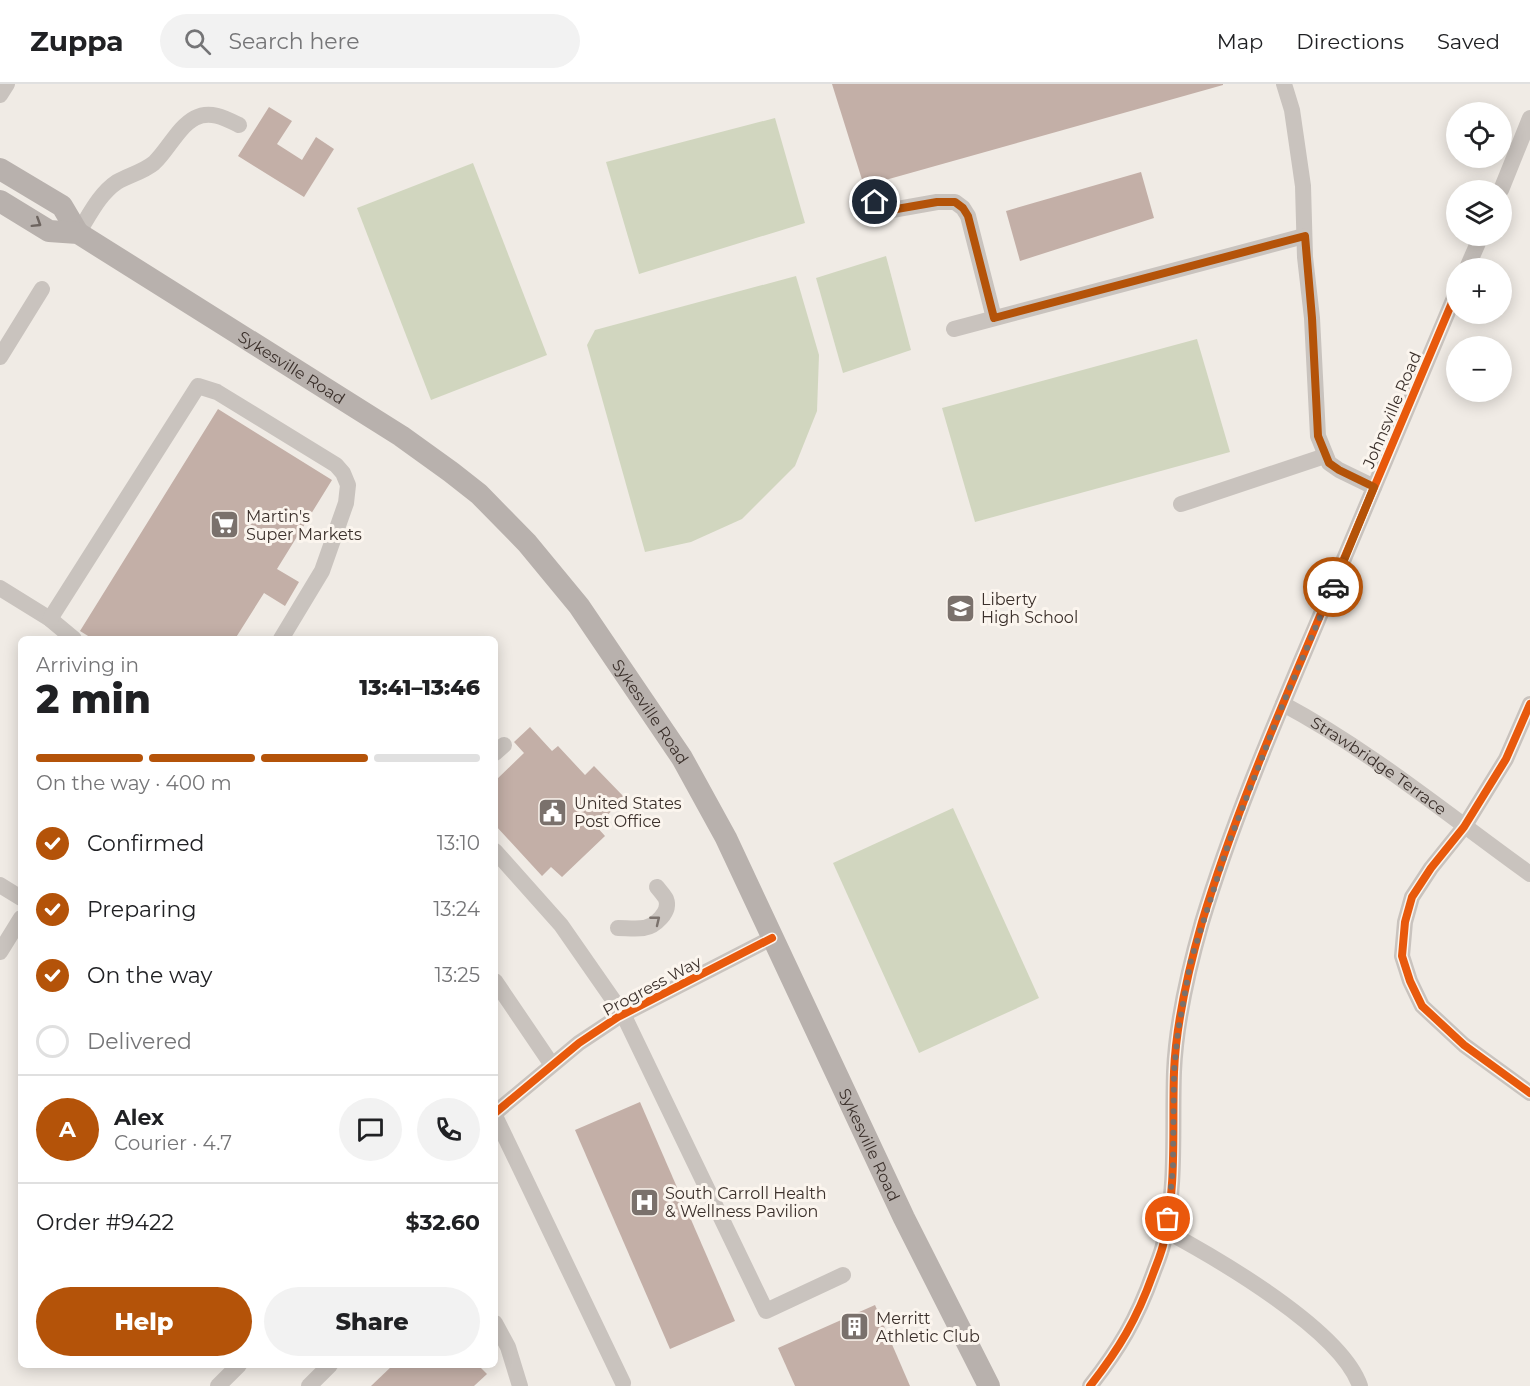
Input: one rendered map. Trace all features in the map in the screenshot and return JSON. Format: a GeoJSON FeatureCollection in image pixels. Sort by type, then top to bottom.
{"type":"FeatureCollection","features":[{"type":"Feature","properties":{"kind":"main road","name":"Sykesville Road"},"geometry":{"type":"LineString","coordinates":[[0,169],[62,206],[78,233],[401,436],[451,472],[479,494],[506,520],[541,559],[579,606],[682,758],[726,838],[904,1218],[989,1386]]}},
{"type":"Feature","properties":{"kind":"main road","name":"Sykesville Road"},"geometry":{"type":"LineString","coordinates":[[0,201],[49,231],[78,233]]}},
{"type":"Feature","properties":{"kind":"street"},"geometry":{"type":"LineString","coordinates":[[0,95],[7,84]]}},
{"type":"Feature","properties":{"kind":"street"},"geometry":{"type":"LineString","coordinates":[[1284,84],[1292,110],[1303,186],[1318,436],[1329,463],[1374,487]]}},
{"type":"Feature","properties":{"kind":"street"},"geometry":{"type":"LineString","coordinates":[[78,233],[101,196],[116,183],[154,163],[188,123],[196,117],[214,115],[239,125]]}},
{"type":"Feature","properties":{"kind":"street"},"geometry":{"type":"LineString","coordinates":[[1505,180],[1530,118]]}},
{"type":"Feature","properties":{"kind":"street"},"geometry":{"type":"LineString","coordinates":[[875,202],[891,210],[937,202],[955,202],[963,208],[968,216],[994,318]]}},
{"type":"Feature","properties":{"kind":"street"},"geometry":{"type":"LineString","coordinates":[[954,329],[1305,236]]}},
{"type":"Feature","properties":{"kind":"street"},"geometry":{"type":"LineString","coordinates":[[0,357],[42,289]]}},
{"type":"Feature","properties":{"kind":"street","name":"Johnsville Road"},"geometry":{"type":"LineString","coordinates":[[1090,1386],[1130,1328],[1146,1293],[1164,1243],[1173,1167],[1174,1071],[1178,1031],[1191,960],[1220,867],[1283,704],[1446,317]]}},
{"type":"Feature","properties":{"kind":"street"},"geometry":{"type":"LineString","coordinates":[[50,619],[198,386],[217,392],[336,465],[343,472],[348,484],[346,503],[322,571],[283,636]]}},
{"type":"Feature","properties":{"kind":"street"},"geometry":{"type":"LineString","coordinates":[[1181,504],[1325,456]]}},
{"type":"Feature","properties":{"kind":"street"},"geometry":{"type":"LineString","coordinates":[[0,588],[50,619],[70,636]]}},
{"type":"Feature","properties":{"kind":"street","name":"Strawbridge Terrace"},"geometry":{"type":"LineString","coordinates":[[1283,704],[1354,746],[1530,874]]}},
{"type":"Feature","properties":{"kind":"street"},"geometry":{"type":"LineString","coordinates":[[1530,704],[1506,759],[1464,827],[1431,868],[1412,897],[1405,922],[1402,956],[1410,981],[1422,1006],[1464,1045],[1530,1093]]}},
{"type":"Feature","properties":{"kind":"street"},"geometry":{"type":"LineString","coordinates":[[498,854],[561,925],[623,1014],[766,1311],[843,1275]]}},
{"type":"Feature","properties":{"kind":"street"},"geometry":{"type":"LineString","coordinates":[[0,885],[18,896]]}},
{"type":"Feature","properties":{"kind":"street"},"geometry":{"type":"LineString","coordinates":[[618,928],[644,928],[658,920],[667,904],[666,897],[657,887]]}},
{"type":"Feature","properties":{"kind":"street"},"geometry":{"type":"LineString","coordinates":[[0,952],[18,923]]}},
{"type":"Feature","properties":{"kind":"street","name":"Progress Way"},"geometry":{"type":"LineString","coordinates":[[498,1112],[579,1043],[623,1014],[772,938]]}},
{"type":"Feature","properties":{"kind":"street"},"geometry":{"type":"LineString","coordinates":[[498,985],[552,1065]]}},
{"type":"Feature","properties":{"kind":"street"},"geometry":{"type":"LineString","coordinates":[[498,1121],[623,1383]]}},
{"type":"Feature","properties":{"kind":"street"},"geometry":{"type":"LineString","coordinates":[[1166,1232],[1259,1287],[1313,1328],[1349,1364],[1359,1386]]}},
{"type":"Feature","properties":{"kind":"street"},"geometry":{"type":"LineString","coordinates":[[498,1329],[508,1347],[520,1386]]}},
{"type":"Feature","properties":{"kind":"street"},"geometry":{"type":"LineString","coordinates":[[218,1386],[236,1368]]}},
{"type":"Feature","properties":{"kind":"street"},"geometry":{"type":"LineString","coordinates":[[309,1386],[327,1368]]}},
{"type":"Feature","properties":{"kind":"green space"},"geometry":{"type":"Polygon","coordinates":[[[775,118],[805,223],[639,274],[606,162],[775,118]]]}},
{"type":"Feature","properties":{"kind":"green space"},"geometry":{"type":"Polygon","coordinates":[[[473,163],[547,355],[431,400],[357,208],[473,163]]]}},
{"type":"Feature","properties":{"kind":"green space"},"geometry":{"type":"Polygon","coordinates":[[[886,256],[911,350],[843,373],[816,278],[886,256]]]}},
{"type":"Feature","properties":{"kind":"green space"},"geometry":{"type":"Polygon","coordinates":[[[796,276],[819,355],[817,411],[795,466],[742,519],[691,542],[645,552],[587,345],[595,330],[796,276]]]}},
{"type":"Feature","properties":{"kind":"green space"},"geometry":{"type":"Polygon","coordinates":[[[1197,339],[1230,452],[975,522],[942,408],[1197,339]]]}},
{"type":"Feature","properties":{"kind":"green space"},"geometry":{"type":"Polygon","coordinates":[[[953,808],[1039,998],[919,1053],[833,863],[953,808]]]}},
{"type":"Feature","properties":{"kind":"building"},"geometry":{"type":"Polygon","coordinates":[[[832,84],[1223,84],[1223,85],[864,186],[832,84]]]}},
{"type":"Feature","properties":{"kind":"building"},"geometry":{"type":"Polygon","coordinates":[[[269,107],[292,121],[277,144],[302,160],[316,137],[334,149],[304,197],[238,156],[269,107]]]}},
{"type":"Feature","properties":{"kind":"building"},"geometry":{"type":"Polygon","coordinates":[[[1141,172],[1154,218],[1020,261],[1006,211],[1141,172]]]}},
{"type":"Feature","properties":{"kind":"building","name":"Martin's Super Markets"},"geometry":{"type":"Polygon","coordinates":[[[218,409],[332,480],[277,569],[299,582],[285,606],[264,593],[237,636],[88,636],[80,631],[218,409]]]}},
{"type":"Feature","properties":{"kind":"building","name":"United States Post Office"},"geometry":{"type":"Polygon","coordinates":[[[530,727],[552,751],[558,746],[585,775],[594,766],[625,798],[596,826],[605,836],[562,877],[551,867],[542,876],[498,828],[498,778],[524,753],[514,742],[530,727]]]}},
{"type":"Feature","properties":{"kind":"building"},"geometry":{"type":"Polygon","coordinates":[[[640,1102],[735,1321],[670,1349],[575,1130],[640,1102]]]}},
{"type":"Feature","properties":{"kind":"building","name":"Merritt Athletic Club"},"geometry":{"type":"Polygon","coordinates":[[[875,1305],[910,1386],[795,1386],[778,1348],[875,1305]]]}},
{"type":"Feature","properties":{"kind":"building"},"geometry":{"type":"Polygon","coordinates":[[[390,1368],[481,1368],[487,1374],[474,1386],[371,1386],[390,1368]]]}},
{"type":"Feature","properties":{"kind":"cycle path"},"geometry":{"type":"LineString","coordinates":[[1090,1386],[1110,1359],[1134,1319],[1163,1245],[1171,1199],[1177,1034],[1192,959],[1215,882],[1274,726],[1446,317]]}},
{"type":"Feature","properties":{"kind":"cycle path"},"geometry":{"type":"LineString","coordinates":[[1530,704],[1506,759],[1464,827],[1431,868],[1412,897],[1405,922],[1402,956],[1410,981],[1422,1006],[1464,1045],[1530,1093]]}},
{"type":"Feature","properties":{"kind":"cycle path"},"geometry":{"type":"LineString","coordinates":[[498,1110],[579,1043],[618,1017],[772,938]]}},
{"type":"Feature","properties":{"kind":"way so far"},"geometry":{"type":"LineString","coordinates":[[1168,1219],[1173,1167],[1174,1071],[1178,1031],[1191,960],[1228,845],[1283,704],[1333,587]]}},
{"type":"Feature","properties":{"kind":"place","name":"Martin's Super Markets"},"geometry":{"type":"Point","coordinates":[225,525]}},
{"type":"Feature","properties":{"kind":"place","name":"Liberty High School"},"geometry":{"type":"Point","coordinates":[960,608]}},
{"type":"Feature","properties":{"kind":"place","name":"United States Post Office"},"geometry":{"type":"Point","coordinates":[553,812]}},
{"type":"Feature","properties":{"kind":"place","name":"South Carroll Health & Wellness Pavilion"},"geometry":{"type":"Point","coordinates":[644,1202]}},
{"type":"Feature","properties":{"kind":"place","name":"Merritt Athletic Club"},"geometry":{"type":"Point","coordinates":[855,1327]}},
{"type":"Feature","properties":{"kind":"route"},"geometry":{"type":"LineString","coordinates":[[875,202],[891,210],[937,202],[955,202],[963,208],[968,216],[994,318],[1305,236],[1318,436],[1329,463],[1374,487],[1333,587]]}}]}
